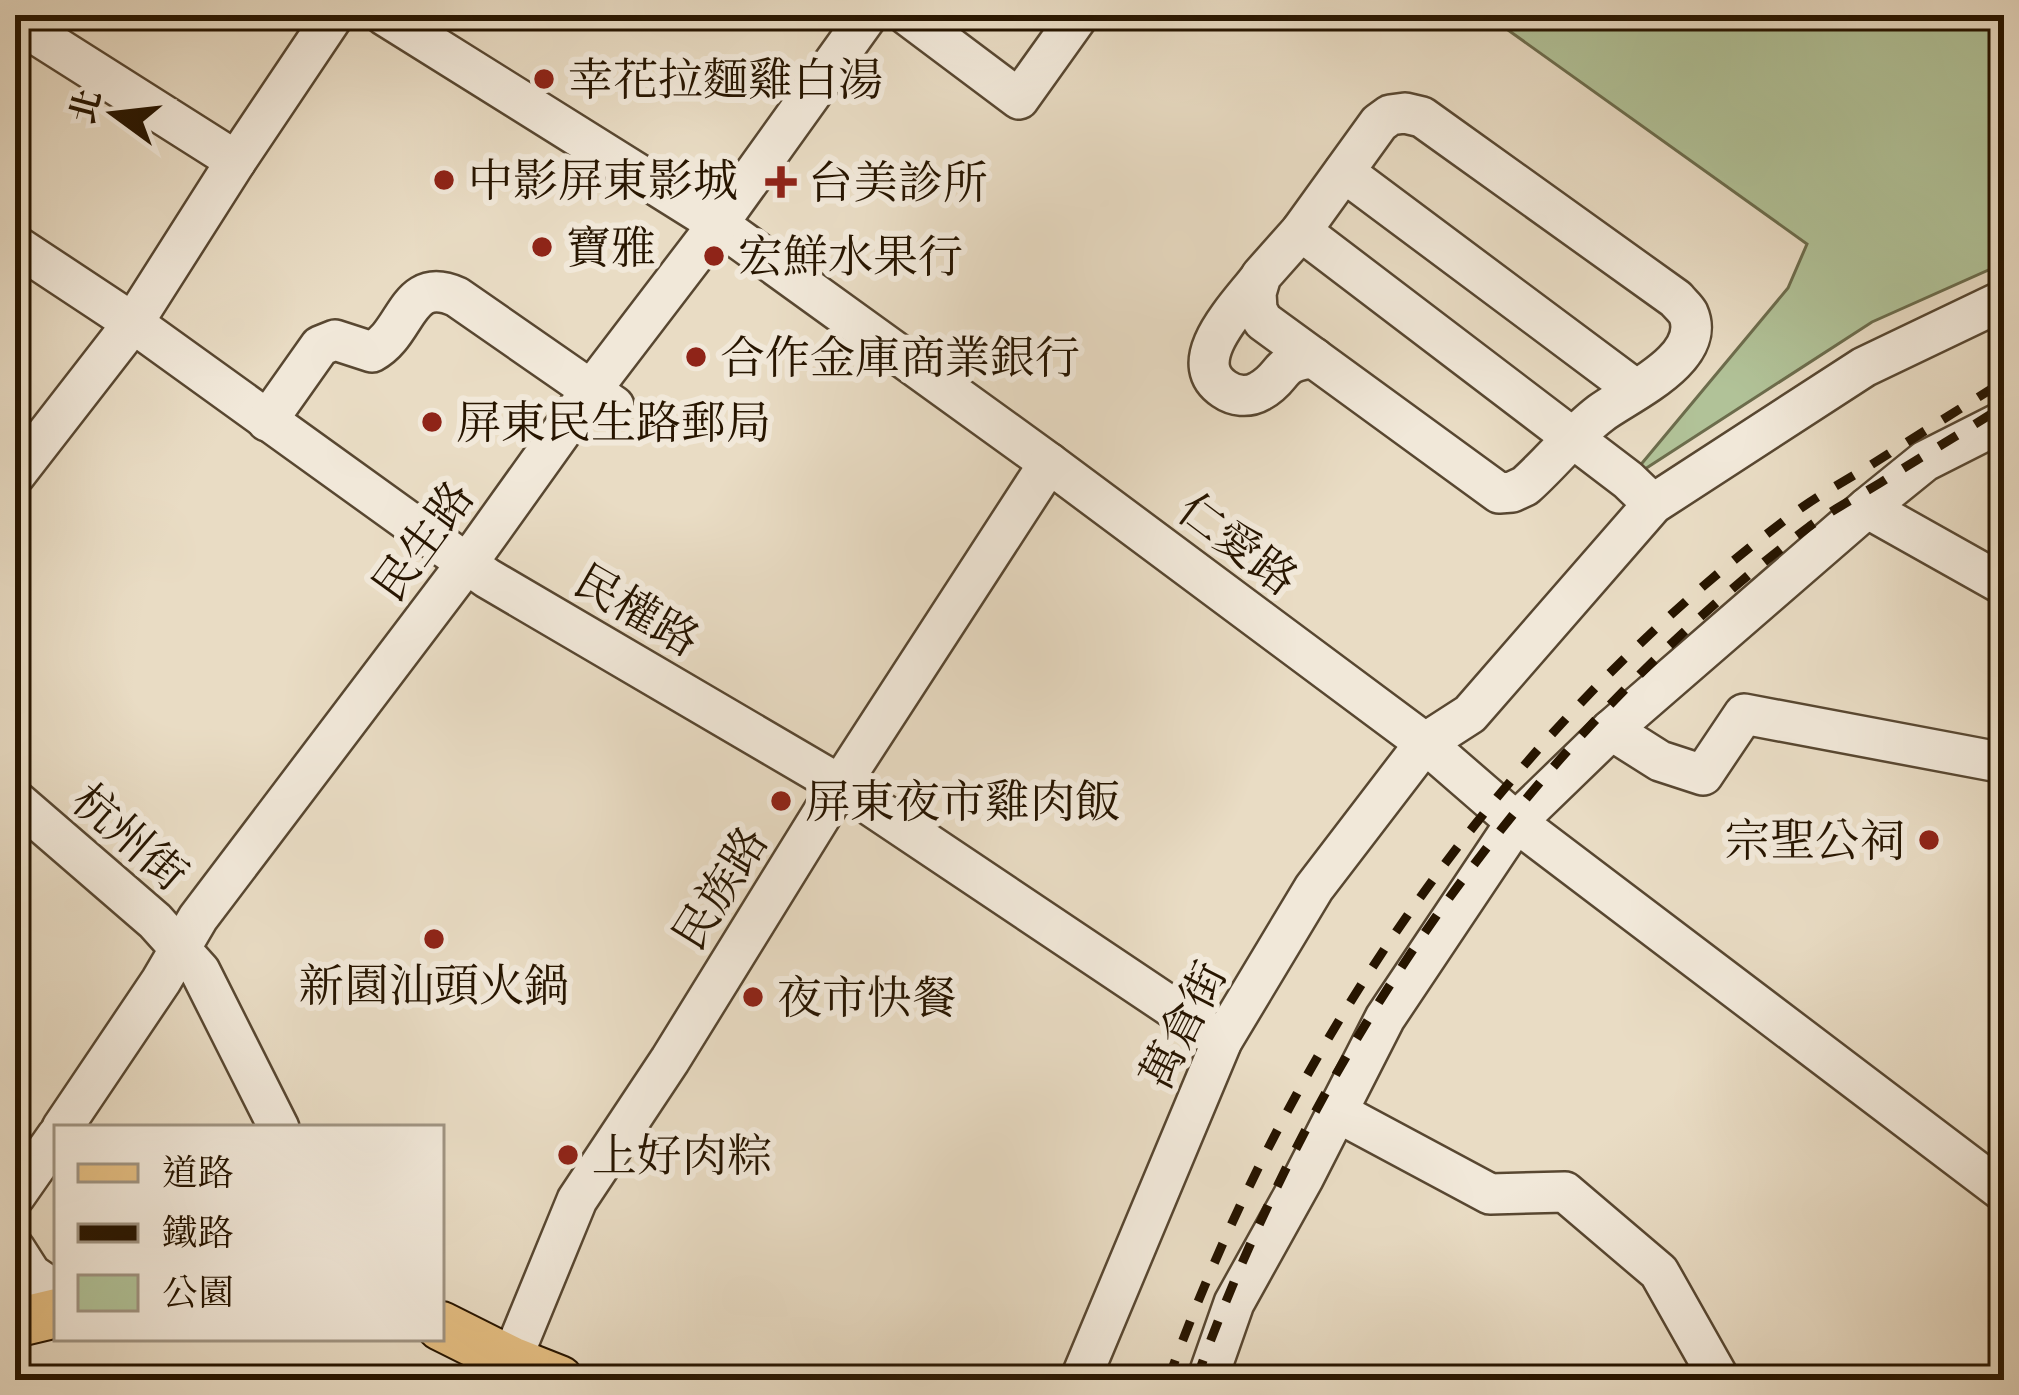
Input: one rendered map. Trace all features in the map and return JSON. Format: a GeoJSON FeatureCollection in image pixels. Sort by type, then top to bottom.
{"type":"FeatureCollection","features":[{"type":"Feature","properties":{"kind":"main road"},"geometry":{"type":"LineString","coordinates":[[15,1323],[54,1314]]}},
{"type":"Feature","properties":{"kind":"main road"},"geometry":{"type":"LineString","coordinates":[[444,1328],[507,1371],[559,1380]]}},
{"type":"Feature","properties":{"kind":"street"},"geometry":{"type":"LineString","coordinates":[[15,475],[133,323],[334,15]]}},
{"type":"Feature","properties":{"kind":"street","name":"仁愛路"},"geometry":{"type":"LineString","coordinates":[[384,15],[718,224],[1049,463],[1425,743],[1516,822],[2004,1192]]}},
{"type":"Feature","properties":{"kind":"street","name":"民生路"},"geometry":{"type":"LineString","coordinates":[[64,1125],[198,918],[467,563],[603,398],[718,224],[868,15]]}},
{"type":"Feature","properties":{"kind":"street"},"geometry":{"type":"LineString","coordinates":[[907,15],[1019,99],[1079,15]]}},
{"type":"Feature","properties":{"kind":"street"},"geometry":{"type":"LineString","coordinates":[[15,21],[236,161]]}},
{"type":"Feature","properties":{"kind":"street"},"geometry":{"type":"LineString","coordinates":[[1262,276],[1256,293],[1263,321],[1314,358],[1499,493],[1525,486],[1599,415],[1672,366],[1691,332],[1688,314],[1676,298],[1422,117],[1405,113],[1379,123],[1301,231],[1262,276],[1211,349],[1207,368],[1211,380],[1230,394],[1246,396],[1259,392],[1295,359],[1314,358]]}},
{"type":"Feature","properties":{"kind":"street"},"geometry":{"type":"LineString","coordinates":[[1343,172],[1636,390]]}},
{"type":"Feature","properties":{"kind":"street"},"geometry":{"type":"LineString","coordinates":[[1301,231],[1628,480],[1653,504]]}},
{"type":"Feature","properties":{"kind":"street","name":"民權路"},"geometry":{"type":"LineString","coordinates":[[15,245],[133,323],[467,563],[840,785],[1222,1041]]}},
{"type":"Feature","properties":{"kind":"street"},"geometry":{"type":"LineString","coordinates":[[267,421],[320,346],[335,340],[373,352],[426,292],[457,297],[603,398]]}},
{"type":"Feature","properties":{"kind":"street","name":"萬倉街"},"geometry":{"type":"LineString","coordinates":[[1080,1380],[1222,1041],[1314,888],[1425,743],[1471,714],[1653,504],[1864,367],[2004,300]]}},
{"type":"Feature","properties":{"kind":"street"},"geometry":{"type":"LineString","coordinates":[[1207,1380],[1234,1303],[1385,1018],[1516,822],[1611,730],[1867,508],[1925,461],[2004,421]]}},
{"type":"Feature","properties":{"kind":"street","name":"民族路"},"geometry":{"type":"LineString","coordinates":[[507,1371],[577,1200],[1049,463]]}},
{"type":"Feature","properties":{"kind":"street"},"geometry":{"type":"LineString","coordinates":[[1867,508],[2004,585]]}},
{"type":"Feature","properties":{"kind":"street"},"geometry":{"type":"LineString","coordinates":[[1611,730],[1660,761],[1703,775],[1744,714],[2004,763]]}},
{"type":"Feature","properties":{"kind":"street","name":"杭州街"},"geometry":{"type":"LineString","coordinates":[[15,800],[181,947],[200,971],[277,1125]]}},
{"type":"Feature","properties":{"kind":"street"},"geometry":{"type":"LineString","coordinates":[[1337,1112],[1490,1194],[1565,1192],[1658,1272],[1720,1380]]}},
{"type":"Feature","properties":{"kind":"street"},"geometry":{"type":"LineString","coordinates":[[15,1196],[54,1140]]}},
{"type":"Feature","properties":{"kind":"street"},"geometry":{"type":"LineString","coordinates":[[15,1250],[31,1274],[54,1290]]}},
{"type":"Feature","properties":{"kind":"green space"},"geometry":{"type":"Polygon","coordinates":[[[1487,15],[2004,15],[2004,263],[1872,322],[1628,480],[1788,288],[1807,244],[1487,15]]]}},
{"type":"Feature","properties":{"kind":"railway"},"geometry":{"type":"LineString","coordinates":[[1168,1380],[1218,1254],[1277,1131],[1344,1013],[1419,899],[1502,792],[1592,691],[1691,597],[1805,505],[2004,381]]}},
{"type":"Feature","properties":{"kind":"railway"},"geometry":{"type":"LineString","coordinates":[[1196,1380],[1245,1257],[1302,1136],[1368,1020],[1442,909],[1523,803],[1611,703],[1707,611],[1810,526],[2004,406]]}},
{"type":"Feature","properties":{"kind":"place","name":"幸花拉麵雞白湯"},"geometry":{"type":"Point","coordinates":[544,79]}},
{"type":"Feature","properties":{"kind":"place","name":"中影屏東影城"},"geometry":{"type":"Point","coordinates":[444,180]}},
{"type":"Feature","properties":{"kind":"place","name":"台美診所"},"geometry":{"type":"Point","coordinates":[781,182]}},
{"type":"Feature","properties":{"kind":"place","name":"寶雅"},"geometry":{"type":"Point","coordinates":[542,247]}},
{"type":"Feature","properties":{"kind":"place","name":"宏鮮水果行"},"geometry":{"type":"Point","coordinates":[714,256]}},
{"type":"Feature","properties":{"kind":"place","name":"合作金庫商業銀行"},"geometry":{"type":"Point","coordinates":[696,357]}},
{"type":"Feature","properties":{"kind":"place","name":"屏東民生路郵局"},"geometry":{"type":"Point","coordinates":[432,422]}},
{"type":"Feature","properties":{"kind":"place","name":"屏東夜市雞肉飯"},"geometry":{"type":"Point","coordinates":[781,801]}},
{"type":"Feature","properties":{"kind":"place","name":"宗聖公祠"},"geometry":{"type":"Point","coordinates":[1929,840]}},
{"type":"Feature","properties":{"kind":"place","name":"新園汕頭火鍋"},"geometry":{"type":"Point","coordinates":[434,939]}},
{"type":"Feature","properties":{"kind":"place","name":"夜市快餐"},"geometry":{"type":"Point","coordinates":[753,997]}},
{"type":"Feature","properties":{"kind":"place","name":"上好肉粽"},"geometry":{"type":"Point","coordinates":[568,1155]}}]}
